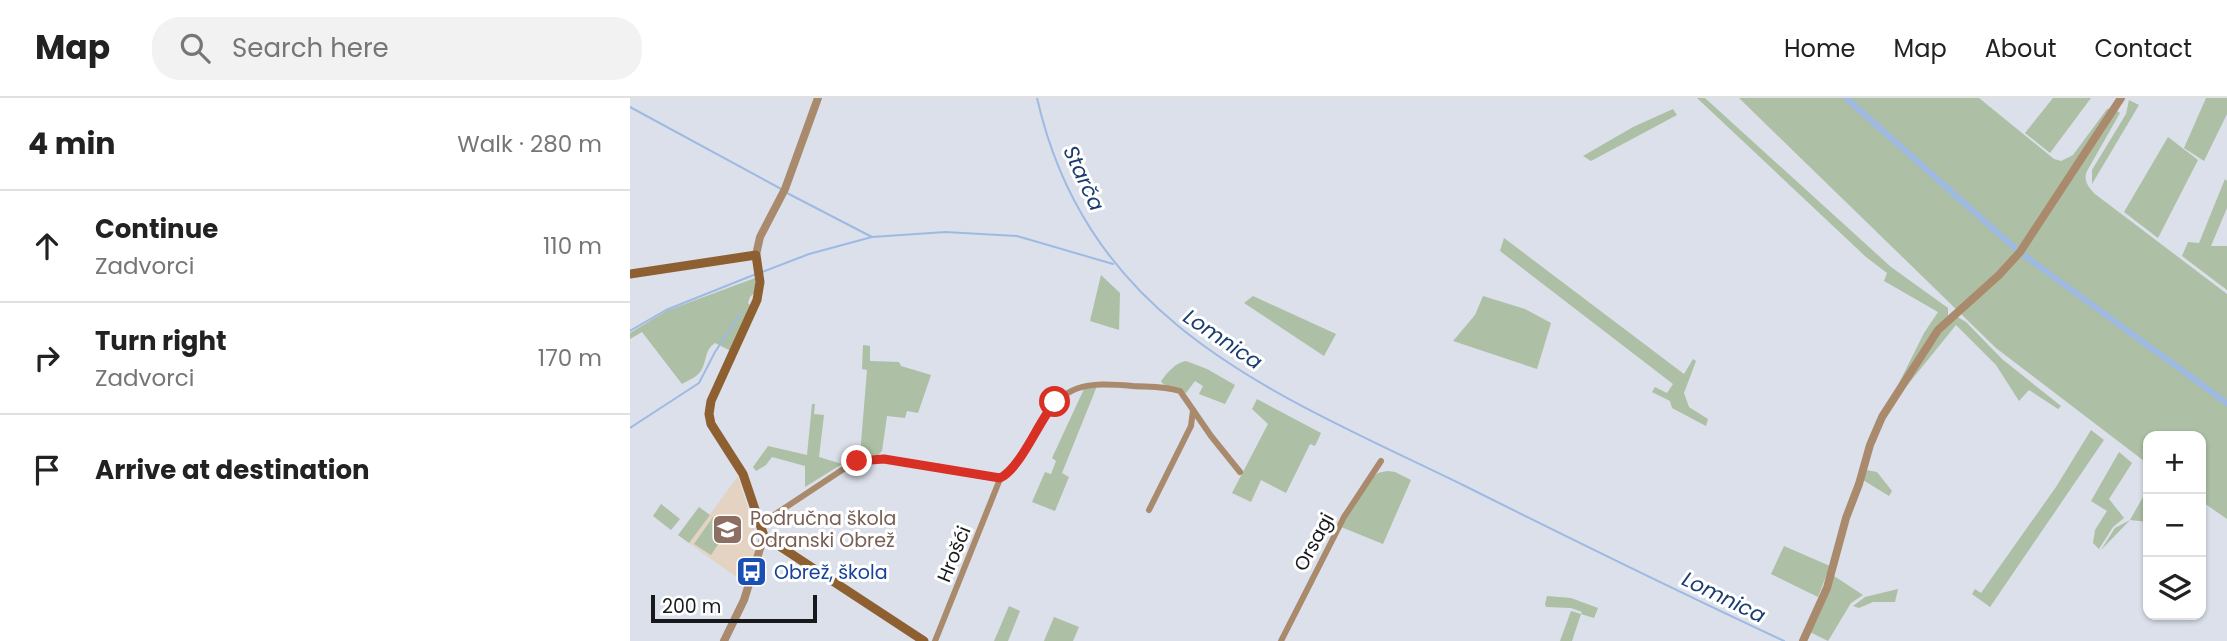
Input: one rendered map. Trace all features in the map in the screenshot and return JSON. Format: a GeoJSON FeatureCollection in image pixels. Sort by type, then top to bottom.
{"type":"FeatureCollection","features":[{"type":"Feature","properties":{"kind":"main road"},"geometry":{"type":"LineString","coordinates":[[630,274],[757,255],[760,282],[757,300],[715,392],[709,410],[711,424],[743,474],[764,537],[924,641]]}},
{"type":"Feature","properties":{"kind":"street"},"geometry":{"type":"LineString","coordinates":[[757,255],[760,237],[784,191],[818,98]]}},
{"type":"Feature","properties":{"kind":"street"},"geometry":{"type":"LineString","coordinates":[[1803,640],[1827,588],[1841,534],[1870,445],[1886,410],[1938,330],[2021,252],[2121,98]]}},
{"type":"Feature","properties":{"kind":"street","name":"Hrošći"},"geometry":{"type":"LineString","coordinates":[[935,641],[1000,478],[1012,470],[1055,402],[1077,389],[1104,383],[1159,386],[1180,391],[1192,407]]}},
{"type":"Feature","properties":{"kind":"street"},"geometry":{"type":"LineString","coordinates":[[1192,407],[1240,472]]}},
{"type":"Feature","properties":{"kind":"street"},"geometry":{"type":"LineString","coordinates":[[1149,510],[1193,421],[1192,407]]}},
{"type":"Feature","properties":{"kind":"street"},"geometry":{"type":"LineString","coordinates":[[759,526],[842,470],[864,459],[884,459],[1000,478]]}},
{"type":"Feature","properties":{"kind":"street","name":"Orsagi"},"geometry":{"type":"LineString","coordinates":[[1281,641],[1350,507],[1381,461]]}},
{"type":"Feature","properties":{"kind":"street"},"geometry":{"type":"LineString","coordinates":[[724,641],[739,612],[764,537]]}},
{"type":"Feature","properties":{"kind":"shaded area","name":"Područna škola Odranski Obrež"},"geometry":{"type":"Polygon","coordinates":[[[738,476],[755,532],[755,554],[746,584],[689,543],[738,476]]]}},
{"type":"Feature","properties":{"kind":"green space"},"geometry":{"type":"Polygon","coordinates":[[[1697,98],[1705,98],[1891,267],[1948,308],[1948,316],[1927,340],[1895,391],[1924,333],[1938,312],[1884,281],[1887,273],[1866,257],[1697,98]]]}},
{"type":"Feature","properties":{"kind":"green space"},"geometry":{"type":"Polygon","coordinates":[[[1739,98],[1979,98],[2054,159],[2061,161],[2073,155],[2107,109],[2112,108],[2120,113],[2087,171],[2088,186],[2227,294],[2227,519],[2206,504],[2206,431],[2143,431],[2143,460],[1996,348],[1739,98]]]}},
{"type":"Feature","properties":{"kind":"green space"},"geometry":{"type":"Polygon","coordinates":[[[2053,98],[2091,98],[2050,153],[2025,133],[2053,98]]]}},
{"type":"Feature","properties":{"kind":"green space"},"geometry":{"type":"Polygon","coordinates":[[[2206,98],[2227,98],[2227,114],[2204,161],[2184,148],[2206,98]]]}},
{"type":"Feature","properties":{"kind":"green space"},"geometry":{"type":"Polygon","coordinates":[[[2129,100],[2139,105],[2092,184],[2092,170],[2126,114],[2129,100]]]}},
{"type":"Feature","properties":{"kind":"green space"},"geometry":{"type":"Polygon","coordinates":[[[1673,109],[1677,115],[1591,161],[1583,156],[1633,127],[1673,109]]]}},
{"type":"Feature","properties":{"kind":"green space"},"geometry":{"type":"Polygon","coordinates":[[[2168,137],[2198,160],[2158,238],[2124,212],[2168,137]]]}},
{"type":"Feature","properties":{"kind":"green space"},"geometry":{"type":"Polygon","coordinates":[[[2225,179],[2227,208],[2211,246],[2227,246],[2227,290],[2182,256],[2188,242],[2199,243],[2225,179]]]}},
{"type":"Feature","properties":{"kind":"green space"},"geometry":{"type":"Polygon","coordinates":[[[1504,238],[1684,374],[1693,359],[1696,361],[1684,393],[1689,407],[1708,419],[1706,426],[1672,408],[1670,401],[1652,392],[1655,387],[1667,393],[1673,384],[1500,251],[1504,238]]]}},
{"type":"Feature","properties":{"kind":"green space"},"geometry":{"type":"Polygon","coordinates":[[[1101,275],[1120,293],[1119,330],[1090,321],[1101,275]]]}},
{"type":"Feature","properties":{"kind":"green space"},"geometry":{"type":"Polygon","coordinates":[[[755,278],[756,291],[750,297],[750,305],[731,351],[715,343],[712,345],[700,372],[682,384],[642,332],[630,339],[630,333],[666,311],[755,278]]]}},
{"type":"Feature","properties":{"kind":"green space"},"geometry":{"type":"Polygon","coordinates":[[[1253,296],[1336,334],[1324,356],[1244,303],[1253,296]]]}},
{"type":"Feature","properties":{"kind":"green space"},"geometry":{"type":"Polygon","coordinates":[[[1483,296],[1525,309],[1551,323],[1537,369],[1453,341],[1475,315],[1483,296]]]}},
{"type":"Feature","properties":{"kind":"green space"},"geometry":{"type":"Polygon","coordinates":[[[1956,316],[1966,322],[2002,359],[2061,406],[2058,409],[2029,390],[2019,401],[1996,365],[1956,325],[1901,393],[1940,333],[1956,316]]]}},
{"type":"Feature","properties":{"kind":"green space"},"geometry":{"type":"Polygon","coordinates":[[[863,345],[870,346],[870,361],[899,362],[901,366],[931,375],[918,413],[907,411],[905,418],[887,416],[882,451],[878,455],[860,455],[867,370],[862,369],[863,345]]]}},
{"type":"Feature","properties":{"kind":"green space"},"geometry":{"type":"Polygon","coordinates":[[[1186,361],[1235,385],[1225,404],[1199,394],[1203,386],[1195,381],[1186,393],[1163,384],[1161,381],[1169,371],[1186,361]]]}},
{"type":"Feature","properties":{"kind":"green space"},"geometry":{"type":"Polygon","coordinates":[[[1097,386],[1062,473],[1069,477],[1055,511],[1032,502],[1045,472],[1051,474],[1056,461],[1052,458],[1084,389],[1097,386]]]}},
{"type":"Feature","properties":{"kind":"green space"},"geometry":{"type":"Polygon","coordinates":[[[1257,399],[1321,433],[1315,446],[1310,444],[1286,493],[1261,480],[1251,502],[1232,493],[1268,424],[1252,409],[1257,399]]]}},
{"type":"Feature","properties":{"kind":"green space"},"geometry":{"type":"Polygon","coordinates":[[[812,404],[815,404],[814,414],[824,415],[819,457],[842,464],[805,487],[805,466],[772,457],[756,471],[753,467],[768,446],[807,455],[812,404]]]}},
{"type":"Feature","properties":{"kind":"green space"},"geometry":{"type":"Polygon","coordinates":[[[2091,430],[2104,440],[1990,607],[1972,594],[1975,589],[1981,593],[2056,487],[2091,430]]]}},
{"type":"Feature","properties":{"kind":"green space"},"geometry":{"type":"Polygon","coordinates":[[[2119,452],[2132,463],[2109,499],[2124,518],[2113,527],[2099,549],[2093,543],[2095,530],[2107,511],[2091,501],[2119,452]]]}},
{"type":"Feature","properties":{"kind":"green space"},"geometry":{"type":"Polygon","coordinates":[[[1866,470],[1877,472],[1892,491],[1889,496],[1863,480],[1866,470]]]}},
{"type":"Feature","properties":{"kind":"green space"},"geometry":{"type":"Polygon","coordinates":[[[1387,471],[1411,480],[1383,544],[1341,527],[1372,478],[1387,471]]]}},
{"type":"Feature","properties":{"kind":"green space"},"geometry":{"type":"Polygon","coordinates":[[[2143,497],[2143,521],[2130,520],[2143,497]]]}},
{"type":"Feature","properties":{"kind":"green space"},"geometry":{"type":"Polygon","coordinates":[[[661,504],[680,519],[671,530],[653,516],[661,504]]]}},
{"type":"Feature","properties":{"kind":"green space"},"geometry":{"type":"Polygon","coordinates":[[[699,507],[710,515],[689,543],[678,535],[699,507]]]}},
{"type":"Feature","properties":{"kind":"green space"},"geometry":{"type":"Polygon","coordinates":[[[713,517],[729,528],[711,555],[694,544],[713,517]]]}},
{"type":"Feature","properties":{"kind":"green space"},"geometry":{"type":"Polygon","coordinates":[[[2130,520],[2101,550],[2115,528],[2130,520]]]}},
{"type":"Feature","properties":{"kind":"green space"},"geometry":{"type":"Polygon","coordinates":[[[1784,546],[1830,566],[1818,597],[1771,574],[1784,546]]]}},
{"type":"Feature","properties":{"kind":"green space"},"geometry":{"type":"Polygon","coordinates":[[[1834,576],[1863,595],[1851,603],[1828,641],[1810,632],[1834,576]]]}},
{"type":"Feature","properties":{"kind":"green space"},"geometry":{"type":"Polygon","coordinates":[[[1898,589],[1895,602],[1873,602],[1859,608],[1853,606],[1865,597],[1898,589]]]}},
{"type":"Feature","properties":{"kind":"green space"},"geometry":{"type":"Polygon","coordinates":[[[1547,596],[1571,598],[1598,608],[1594,618],[1571,608],[1546,607],[1547,596]]]}},
{"type":"Feature","properties":{"kind":"green space"},"geometry":{"type":"Polygon","coordinates":[[[1009,606],[1020,611],[1008,641],[994,641],[1009,606]]]}},
{"type":"Feature","properties":{"kind":"green space"},"geometry":{"type":"Polygon","coordinates":[[[1571,611],[1581,614],[1572,641],[1560,641],[1571,611]]]}},
{"type":"Feature","properties":{"kind":"green space"},"geometry":{"type":"Polygon","coordinates":[[[1054,617],[1079,627],[1073,641],[1044,641],[1054,617]]]}},
{"type":"Feature","properties":{"kind":"waterway","name":"Lomnica"},"geometry":{"type":"LineString","coordinates":[[1037,98],[1063,176],[1099,242],[1146,297],[1200,343],[1261,383],[1326,419],[1784,641]]}},
{"type":"Feature","properties":{"kind":"waterway"},"geometry":{"type":"LineString","coordinates":[[1846,98],[2016,249]]}},
{"type":"Feature","properties":{"kind":"waterway"},"geometry":{"type":"LineString","coordinates":[[630,107],[783,190]]}},
{"type":"Feature","properties":{"kind":"waterway"},"geometry":{"type":"LineString","coordinates":[[787,193],[872,237]]}},
{"type":"Feature","properties":{"kind":"waterway","name":"Lomnica"},"geometry":{"type":"LineString","coordinates":[[762,272],[809,254],[872,237],[945,232],[1017,236],[1113,264]]}},
{"type":"Feature","properties":{"kind":"waterway"},"geometry":{"type":"LineString","coordinates":[[2025,256],[2227,403]]}},
{"type":"Feature","properties":{"kind":"waterway","name":"Lomnica"},"geometry":{"type":"LineString","coordinates":[[630,331],[666,310],[756,274]]}},
{"type":"Feature","properties":{"kind":"waterway"},"geometry":{"type":"LineString","coordinates":[[630,428],[699,383],[740,314]]}},
{"type":"Feature","properties":{"kind":"place","name":"Područna škola Odranski Obrež"},"geometry":{"type":"Point","coordinates":[727,529]}},
{"type":"Feature","properties":{"kind":"place","name":"Obrež, škola"},"geometry":{"type":"Point","coordinates":[751,572]}},
{"type":"Feature","properties":{"kind":"route"},"geometry":{"type":"LineString","coordinates":[[857,461],[869,458],[884,459],[1000,478],[1012,470],[1055,402]]}},
{"type":"Feature","properties":{"kind":"water label","name":"Starča"},"geometry":{"type":"Point","coordinates":[1084,178]}}]}
